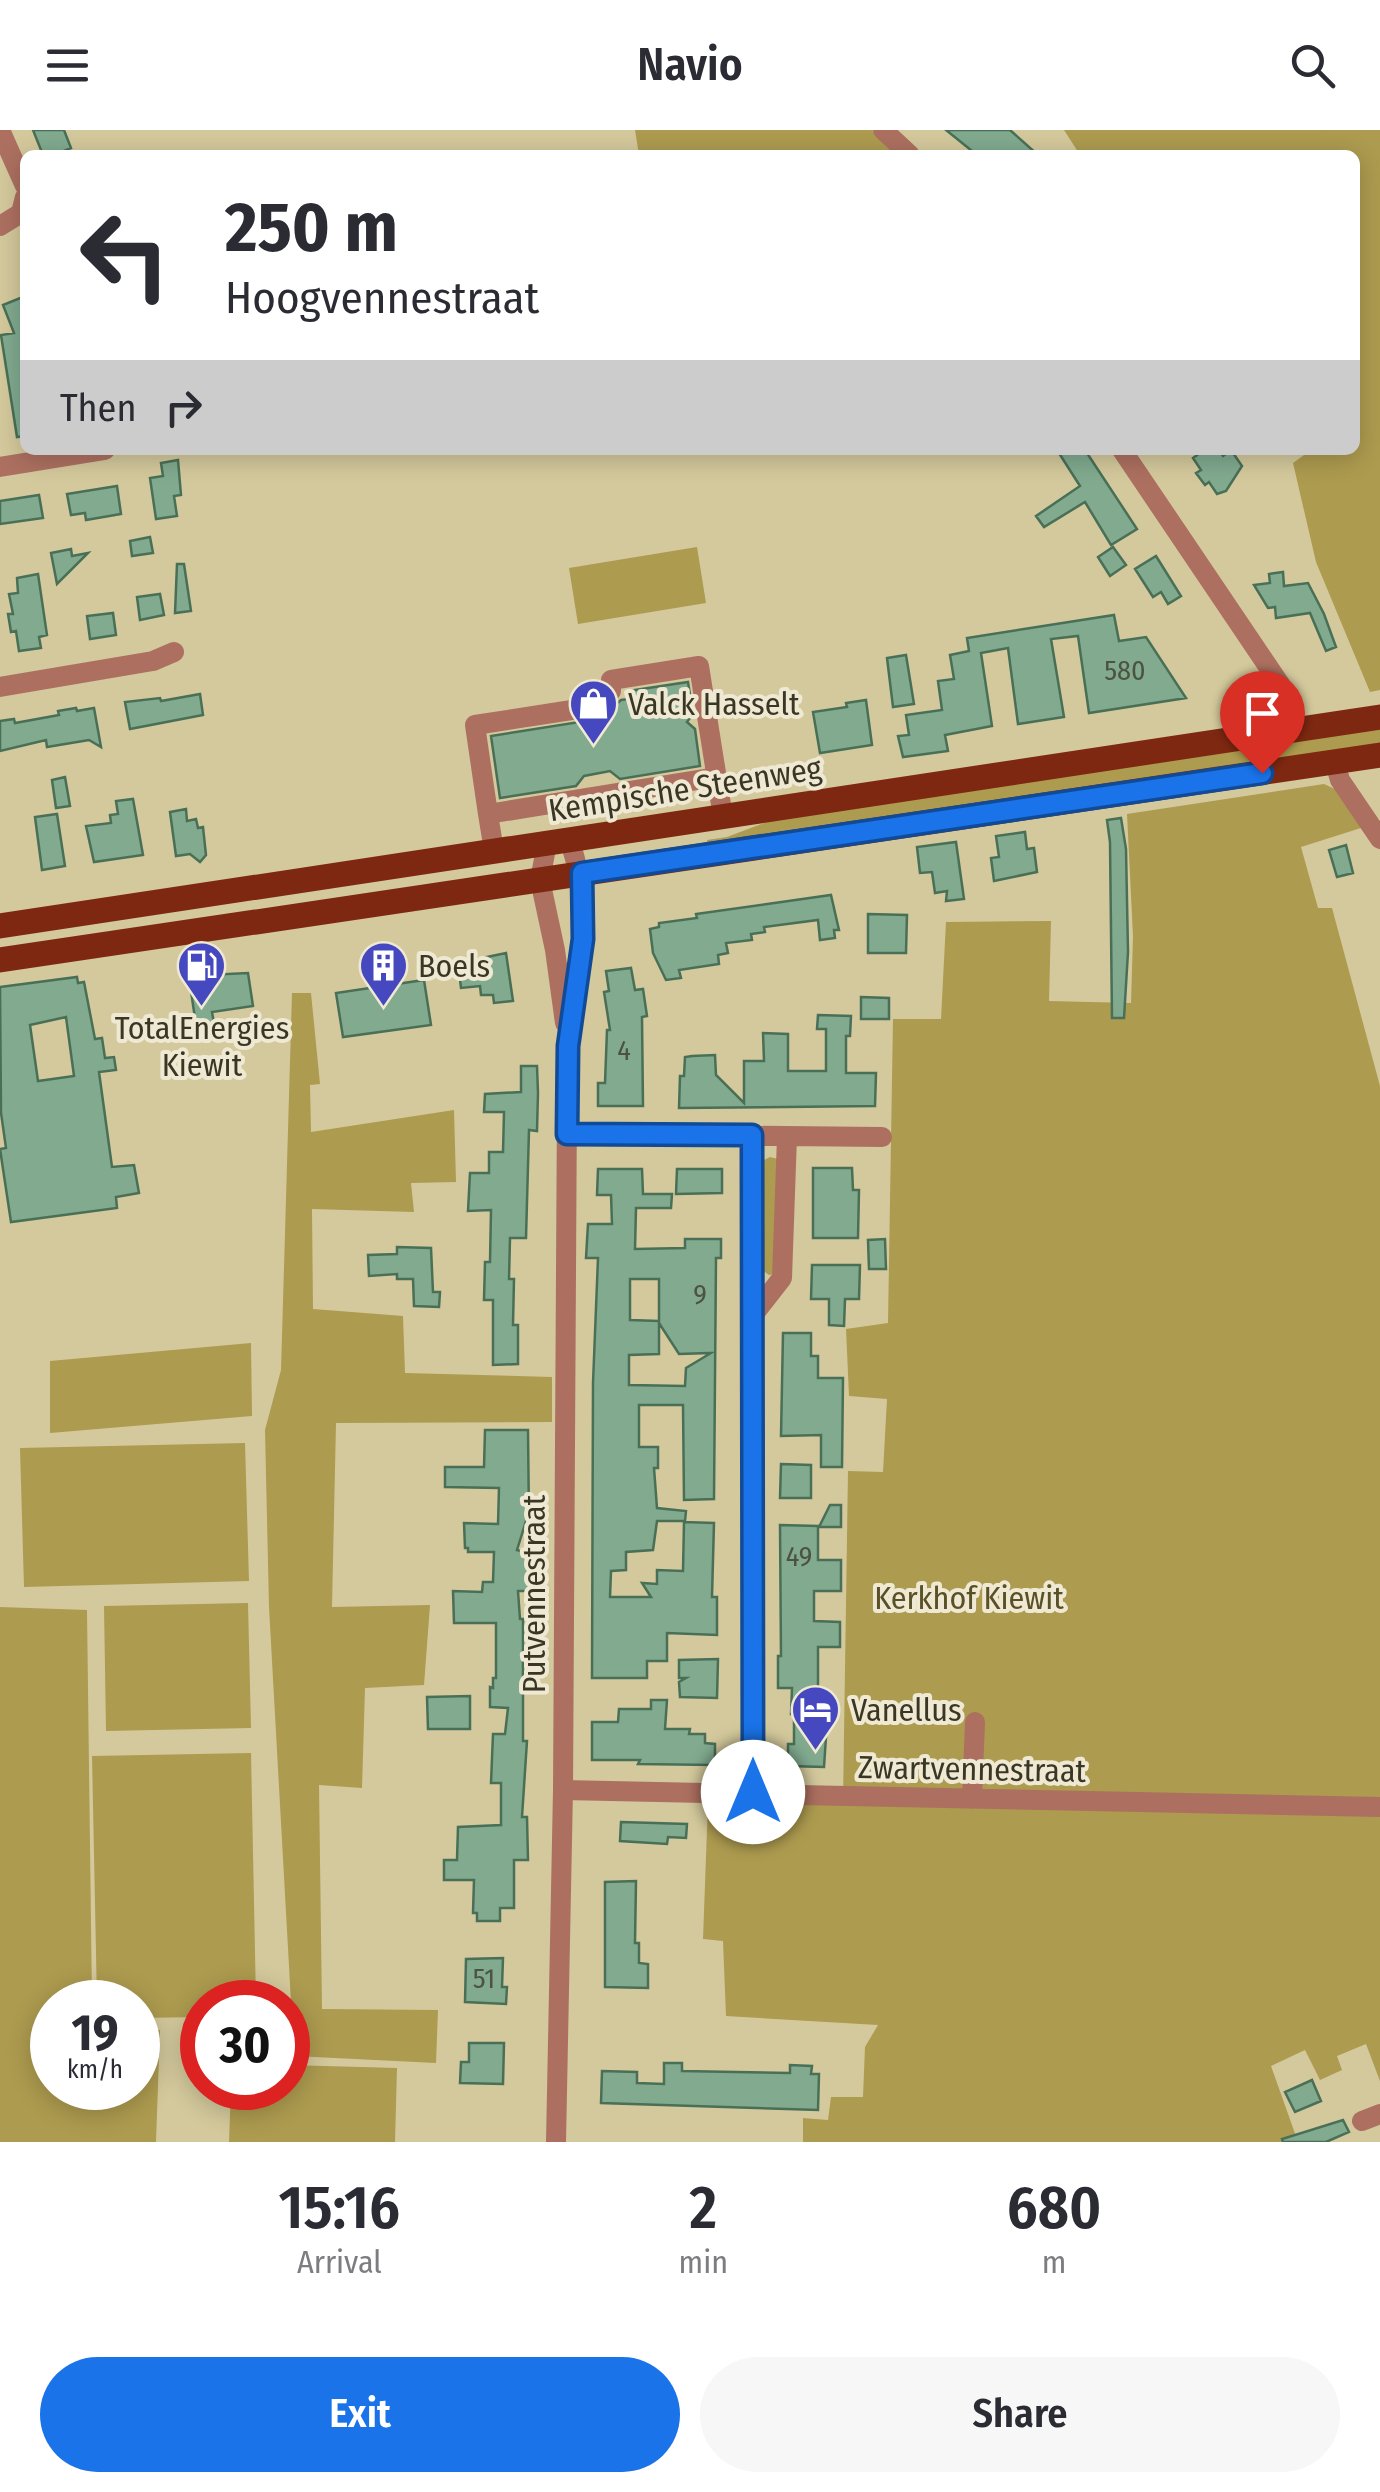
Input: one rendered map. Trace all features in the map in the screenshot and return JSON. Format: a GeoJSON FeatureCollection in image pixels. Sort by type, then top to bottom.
{"type":"FeatureCollection","features":[{"type":"Feature","properties":{"kind":"main road","name":"Kempische Steenweg"},"geometry":{"type":"LineString","coordinates":[[0,926],[1380,717]]}},
{"type":"Feature","properties":{"kind":"main road","name":"Kempische Steenweg"},"geometry":{"type":"LineString","coordinates":[[0,960],[1380,755]]}},
{"type":"Feature","properties":{"kind":"street"},"geometry":{"type":"LineString","coordinates":[[0,130],[20,175]]}},
{"type":"Feature","properties":{"kind":"street"},"geometry":{"type":"LineString","coordinates":[[884,130],[905,150]]}},
{"type":"Feature","properties":{"kind":"street"},"geometry":{"type":"LineString","coordinates":[[0,466],[71,455]]}},
{"type":"Feature","properties":{"kind":"street"},"geometry":{"type":"LineString","coordinates":[[1125,455],[1286,693],[1298,728]]}},
{"type":"Feature","properties":{"kind":"street"},"geometry":{"type":"LineString","coordinates":[[0,687],[154,661],[174,652]]}},
{"type":"Feature","properties":{"kind":"street"},"geometry":{"type":"LineString","coordinates":[[494,851],[475,726],[590,707],[611,690],[611,680],[652,672],[698,666],[723,816]]}},
{"type":"Feature","properties":{"kind":"street"},"geometry":{"type":"LineString","coordinates":[[1335,763],[1340,780],[1380,840]]}},
{"type":"Feature","properties":{"kind":"street"},"geometry":{"type":"LineString","coordinates":[[488,814],[716,776]]}},
{"type":"Feature","properties":{"kind":"street","name":"Putvennestraat"},"geometry":{"type":"LineString","coordinates":[[556,2142],[568,1046],[582,952],[582,873],[558,842],[540,880],[555,950],[568,1046]]}},
{"type":"Feature","properties":{"kind":"street"},"geometry":{"type":"LineString","coordinates":[[567,1134],[882,1137]]}},
{"type":"Feature","properties":{"kind":"street"},"geometry":{"type":"LineString","coordinates":[[752,1135],[753,1792]]}},
{"type":"Feature","properties":{"kind":"street"},"geometry":{"type":"LineString","coordinates":[[750,1319],[782,1278],[787,1136]]}},
{"type":"Feature","properties":{"kind":"street"},"geometry":{"type":"LineString","coordinates":[[972,1799],[975,1722]]}},
{"type":"Feature","properties":{"kind":"street","name":"Zwartvennestraat"},"geometry":{"type":"LineString","coordinates":[[562,1790],[1380,1808]]}},
{"type":"Feature","properties":{"kind":"green space"},"geometry":{"type":"Polygon","coordinates":[[[635,130],[872,130],[891,150],[638,150],[635,130]]]}},
{"type":"Feature","properties":{"kind":"green space"},"geometry":{"type":"Polygon","coordinates":[[[1064,130],[1380,130],[1380,690],[1370,692],[1316,562],[1293,463],[1304,455],[1360,455],[1360,150],[1077,150],[1064,130]]]}},
{"type":"Feature","properties":{"kind":"green space"},"geometry":{"type":"Polygon","coordinates":[[[697,547],[706,603],[578,624],[569,568],[697,547]]]}},
{"type":"Feature","properties":{"kind":"green space"},"geometry":{"type":"Polygon","coordinates":[[[1380,727],[1380,745],[707,846],[707,840],[727,837],[780,817],[1380,727]]]}},
{"type":"Feature","properties":{"kind":"green space","name":"Kerkhof Kiewit"},"geometry":{"type":"Polygon","coordinates":[[[1324,784],[1337,790],[1364,827],[1301,847],[1318,908],[1332,908],[1380,1086],[1380,2081],[1366,2044],[1337,2056],[1342,2070],[1320,2080],[1305,2050],[1271,2066],[1298,2142],[803,2142],[803,2118],[828,2120],[831,2097],[863,2097],[865,2047],[878,2025],[726,2016],[723,1941],[703,1939],[708,1802],[843,1802],[848,1471],[883,1472],[887,1399],[849,1396],[846,1329],[888,1323],[893,1019],[941,1019],[946,922],[1051,921],[1049,1001],[1131,1003],[1133,936],[1127,814],[1324,784]]]}},
{"type":"Feature","properties":{"kind":"green space"},"geometry":{"type":"Polygon","coordinates":[[[292,993],[311,993],[320,1084],[310,1085],[311,1132],[454,1110],[456,1182],[411,1183],[414,1212],[312,1209],[313,1309],[403,1316],[405,1373],[552,1377],[552,1422],[336,1423],[332,1607],[430,1605],[424,1685],[365,1688],[362,1788],[319,1785],[322,2009],[438,2010],[436,2063],[310,2057],[310,1980],[290,1980],[269,1607],[265,1430],[281,1370],[292,993]]]}},
{"type":"Feature","properties":{"kind":"green space"},"geometry":{"type":"Polygon","coordinates":[[[778,1159],[775,1274],[769,1275],[762,1270],[762,1161],[778,1159]]]}},
{"type":"Feature","properties":{"kind":"green space"},"geometry":{"type":"Polygon","coordinates":[[[251,1343],[252,1416],[50,1433],[50,1361],[251,1343]]]}},
{"type":"Feature","properties":{"kind":"green space"},"geometry":{"type":"Polygon","coordinates":[[[245,1443],[249,1581],[24,1587],[20,1448],[245,1443]]]}},
{"type":"Feature","properties":{"kind":"green space"},"geometry":{"type":"Polygon","coordinates":[[[248,1603],[251,1728],[106,1731],[104,1606],[248,1603]]]}},
{"type":"Feature","properties":{"kind":"green space"},"geometry":{"type":"Polygon","coordinates":[[[0,1607],[87,1610],[92,1980],[30,1980],[30,2110],[157,2110],[156,2142],[0,2142],[0,1607]]]}},
{"type":"Feature","properties":{"kind":"green space"},"geometry":{"type":"Polygon","coordinates":[[[251,1753],[256,1980],[180,1980],[180,2017],[160,2018],[160,1980],[97,1980],[92,1756],[251,1753]]]}},
{"type":"Feature","properties":{"kind":"green space"},"geometry":{"type":"Polygon","coordinates":[[[310,2066],[397,2068],[395,2142],[229,2142],[230,2110],[310,2110],[310,2066]]]}},
{"type":"Feature","properties":{"kind":"building"},"geometry":{"type":"Polygon","coordinates":[[[33,130],[64,130],[71,148],[41,150],[33,130]]]}},
{"type":"Feature","properties":{"kind":"building"},"geometry":{"type":"Polygon","coordinates":[[[946,130],[1010,130],[1032,150],[971,150],[946,130]]]}},
{"type":"Feature","properties":{"kind":"building"},"geometry":{"type":"Polygon","coordinates":[[[20,298],[17,437],[1,335],[14,333],[3,305],[20,298]]]}},
{"type":"Feature","properties":{"kind":"building"},"geometry":{"type":"Polygon","coordinates":[[[1060,455],[1088,455],[1137,529],[1111,545],[1085,502],[1044,527],[1036,516],[1080,486],[1060,455]]]}},
{"type":"Feature","properties":{"kind":"building"},"geometry":{"type":"Polygon","coordinates":[[[1234,455],[1242,466],[1226,491],[1217,494],[1196,473],[1201,470],[1193,458],[1234,455]]]}},
{"type":"Feature","properties":{"kind":"building"},"geometry":{"type":"Polygon","coordinates":[[[178,460],[181,495],[174,496],[177,516],[156,519],[150,478],[163,476],[161,463],[178,460]]]}},
{"type":"Feature","properties":{"kind":"building"},"geometry":{"type":"Polygon","coordinates":[[[117,486],[121,514],[86,520],[85,513],[71,515],[67,494],[117,486]]]}},
{"type":"Feature","properties":{"kind":"building"},"geometry":{"type":"Polygon","coordinates":[[[39,495],[43,518],[0,524],[0,501],[39,495]]]}},
{"type":"Feature","properties":{"kind":"building"},"geometry":{"type":"Polygon","coordinates":[[[150,537],[153,553],[132,556],[130,541],[150,537]]]}},
{"type":"Feature","properties":{"kind":"building"},"geometry":{"type":"Polygon","coordinates":[[[1113,547],[1126,565],[1110,576],[1098,557],[1113,547]]]}},
{"type":"Feature","properties":{"kind":"building"},"geometry":{"type":"Polygon","coordinates":[[[71,549],[72,556],[88,553],[57,584],[51,553],[71,549]]]}},
{"type":"Feature","properties":{"kind":"building"},"geometry":{"type":"Polygon","coordinates":[[[1156,556],[1181,596],[1168,604],[1161,592],[1153,597],[1135,569],[1156,556]]]}},
{"type":"Feature","properties":{"kind":"building"},"geometry":{"type":"Polygon","coordinates":[[[177,564],[184,564],[191,611],[175,613],[177,564]]]}},
{"type":"Feature","properties":{"kind":"building"},"geometry":{"type":"Polygon","coordinates":[[[1283,572],[1284,586],[1308,583],[1336,647],[1326,651],[1310,613],[1276,618],[1275,607],[1268,608],[1254,585],[1270,583],[1269,574],[1283,572]]]}},
{"type":"Feature","properties":{"kind":"building"},"geometry":{"type":"Polygon","coordinates":[[[38,574],[47,635],[39,637],[41,648],[19,651],[16,631],[11,632],[9,594],[18,593],[17,578],[38,574]]]}},
{"type":"Feature","properties":{"kind":"building"},"geometry":{"type":"Polygon","coordinates":[[[160,594],[164,615],[140,620],[137,597],[160,594]]]}},
{"type":"Feature","properties":{"kind":"building"},"geometry":{"type":"Polygon","coordinates":[[[113,613],[116,635],[90,639],[87,616],[113,613]]]}},
{"type":"Feature","properties":{"kind":"building"},"geometry":{"type":"Polygon","coordinates":[[[1114,615],[1119,641],[1146,637],[1186,698],[1089,713],[1078,636],[1051,639],[1064,717],[1018,724],[1008,648],[981,653],[992,726],[945,735],[948,751],[903,757],[898,736],[909,735],[906,715],[942,710],[938,681],[954,679],[950,655],[969,651],[967,638],[1114,615]]]}},
{"type":"Feature","properties":{"kind":"building"},"geometry":{"type":"Polygon","coordinates":[[[906,655],[914,704],[893,707],[887,658],[906,655]]]}},
{"type":"Feature","properties":{"kind":"building","name":"Valck Hasselt"},"geometry":{"type":"Polygon","coordinates":[[[688,682],[693,714],[687,722],[695,729],[700,766],[620,779],[610,771],[584,776],[576,786],[500,798],[491,736],[605,718],[621,700],[629,699],[628,691],[688,682]]]}},
{"type":"Feature","properties":{"kind":"building"},"geometry":{"type":"Polygon","coordinates":[[[200,694],[203,715],[130,729],[125,702],[200,694]]]}},
{"type":"Feature","properties":{"kind":"building"},"geometry":{"type":"Polygon","coordinates":[[[866,700],[872,745],[820,753],[813,712],[866,700]]]}},
{"type":"Feature","properties":{"kind":"building"},"geometry":{"type":"Polygon","coordinates":[[[76,708],[94,708],[101,747],[89,740],[47,747],[46,740],[0,751],[0,721],[14,719],[15,723],[76,708]]]}},
{"type":"Feature","properties":{"kind":"building"},"geometry":{"type":"Polygon","coordinates":[[[65,777],[70,806],[56,808],[52,780],[65,777]]]}},
{"type":"Feature","properties":{"kind":"building"},"geometry":{"type":"Polygon","coordinates":[[[133,799],[143,855],[94,862],[86,826],[111,823],[110,815],[118,814],[116,801],[133,799]]]}},
{"type":"Feature","properties":{"kind":"building"},"geometry":{"type":"Polygon","coordinates":[[[186,809],[187,821],[196,819],[198,828],[203,827],[206,855],[200,862],[190,854],[176,856],[170,812],[186,809]]]}},
{"type":"Feature","properties":{"kind":"building"},"geometry":{"type":"Polygon","coordinates":[[[57,814],[65,866],[42,870],[35,817],[57,814]]]}},
{"type":"Feature","properties":{"kind":"building"},"geometry":{"type":"Polygon","coordinates":[[[1121,818],[1126,849],[1128,952],[1124,1018],[1112,1018],[1107,820],[1121,818]]]}},
{"type":"Feature","properties":{"kind":"building"},"geometry":{"type":"Polygon","coordinates":[[[1025,832],[1027,849],[1034,848],[1037,872],[994,881],[991,858],[999,857],[996,836],[1025,832]]]}},
{"type":"Feature","properties":{"kind":"building"},"geometry":{"type":"Polygon","coordinates":[[[956,842],[964,899],[946,901],[947,891],[935,893],[932,872],[920,873],[917,847],[956,842]]]}},
{"type":"Feature","properties":{"kind":"building"},"geometry":{"type":"Polygon","coordinates":[[[1346,845],[1353,873],[1337,877],[1329,850],[1346,845]]]}},
{"type":"Feature","properties":{"kind":"building"},"geometry":{"type":"Polygon","coordinates":[[[831,895],[839,930],[834,930],[835,938],[820,940],[818,920],[764,927],[765,932],[751,934],[752,940],[726,943],[728,953],[718,955],[719,964],[679,970],[681,978],[666,980],[653,953],[650,929],[659,927],[659,923],[831,895]]]}},
{"type":"Feature","properties":{"kind":"building"},"geometry":{"type":"Polygon","coordinates":[[[868,914],[907,915],[906,953],[868,953],[868,914]]]}},
{"type":"Feature","properties":{"kind":"building"},"geometry":{"type":"Polygon","coordinates":[[[506,953],[513,1001],[494,1003],[493,995],[481,995],[480,986],[461,988],[458,963],[506,953]]]}},
{"type":"Feature","properties":{"kind":"building"},"geometry":{"type":"Polygon","coordinates":[[[206,968],[207,975],[248,973],[253,1006],[212,1012],[214,1023],[196,1025],[188,971],[206,968]]]}},
{"type":"Feature","properties":{"kind":"building"},"geometry":{"type":"Polygon","coordinates":[[[631,968],[635,990],[643,989],[647,1016],[642,1017],[643,1106],[598,1106],[598,1083],[605,1083],[610,1030],[604,992],[609,991],[606,971],[631,968]]]}},
{"type":"Feature","properties":{"kind":"building"},"geometry":{"type":"Polygon","coordinates":[[[77,977],[78,983],[84,982],[95,1039],[102,1038],[105,1058],[114,1057],[116,1070],[99,1072],[112,1167],[134,1165],[139,1193],[116,1197],[117,1208],[11,1222],[0,1149],[6,1148],[1,1113],[0,987],[77,977]],[[66,1017],[30,1025],[38,1081],[74,1076],[66,1017]]]}},
{"type":"Feature","properties":{"kind":"building","name":"Boels"},"geometry":{"type":"Polygon","coordinates":[[[424,980],[431,1025],[343,1037],[336,993],[424,980]]]}},
{"type":"Feature","properties":{"kind":"building"},"geometry":{"type":"Polygon","coordinates":[[[861,997],[889,998],[889,1019],[861,1019],[861,997]]]}},
{"type":"Feature","properties":{"kind":"building"},"geometry":{"type":"Polygon","coordinates":[[[818,1015],[851,1016],[850,1036],[846,1036],[846,1073],[876,1073],[875,1106],[679,1108],[680,1076],[684,1076],[685,1057],[692,1056],[715,1055],[716,1075],[744,1103],[744,1061],[764,1061],[763,1033],[788,1034],[788,1071],[826,1071],[826,1029],[817,1029],[818,1015]]]}},
{"type":"Feature","properties":{"kind":"building"},"geometry":{"type":"Polygon","coordinates":[[[521,1066],[537,1066],[538,1093],[537,1131],[529,1130],[526,1238],[510,1238],[509,1279],[514,1279],[513,1325],[518,1325],[518,1364],[493,1365],[493,1300],[484,1300],[485,1262],[490,1262],[491,1210],[468,1211],[470,1173],[489,1173],[489,1152],[503,1152],[504,1112],[484,1112],[485,1094],[521,1092],[521,1066]]]}},
{"type":"Feature","properties":{"kind":"building"},"geometry":{"type":"Polygon","coordinates":[[[813,1168],[852,1168],[853,1190],[859,1190],[858,1238],[813,1238],[813,1168]]]}},
{"type":"Feature","properties":{"kind":"building"},"geometry":{"type":"Polygon","coordinates":[[[598,1169],[642,1169],[643,1194],[672,1194],[671,1208],[636,1208],[635,1249],[685,1248],[685,1239],[721,1239],[721,1258],[716,1258],[714,1499],[684,1500],[683,1405],[639,1405],[639,1447],[658,1447],[658,1468],[654,1468],[657,1508],[686,1511],[685,1521],[657,1521],[653,1550],[626,1552],[626,1570],[611,1571],[610,1597],[651,1597],[642,1583],[657,1584],[657,1570],[683,1571],[684,1522],[714,1523],[712,1597],[717,1597],[717,1635],[667,1633],[667,1661],[647,1661],[647,1678],[592,1678],[593,1383],[598,1258],[586,1258],[588,1224],[612,1224],[611,1195],[597,1195],[598,1169]],[[630,1279],[630,1320],[659,1321],[659,1279],[630,1279]],[[659,1323],[659,1354],[629,1355],[629,1385],[685,1386],[686,1368],[711,1353],[679,1354],[659,1323]]]}},
{"type":"Feature","properties":{"kind":"building"},"geometry":{"type":"Polygon","coordinates":[[[677,1169],[722,1169],[722,1193],[676,1194],[677,1169]]]}},
{"type":"Feature","properties":{"kind":"building"},"geometry":{"type":"Polygon","coordinates":[[[885,1239],[886,1269],[869,1269],[868,1240],[885,1239]]]}},
{"type":"Feature","properties":{"kind":"building"},"geometry":{"type":"Polygon","coordinates":[[[397,1247],[431,1248],[433,1292],[440,1292],[439,1307],[414,1306],[413,1279],[397,1279],[397,1274],[369,1276],[368,1255],[397,1254],[397,1247]]]}},
{"type":"Feature","properties":{"kind":"building"},"geometry":{"type":"Polygon","coordinates":[[[812,1265],[860,1265],[859,1299],[845,1299],[844,1326],[829,1325],[829,1299],[811,1299],[812,1265]]]}},
{"type":"Feature","properties":{"kind":"building"},"geometry":{"type":"Polygon","coordinates":[[[783,1333],[811,1333],[811,1356],[818,1356],[818,1378],[843,1378],[842,1467],[821,1467],[821,1435],[781,1436],[783,1333]]]}},
{"type":"Feature","properties":{"kind":"building"},"geometry":{"type":"Polygon","coordinates":[[[485,1430],[528,1430],[529,1521],[517,1550],[529,1553],[529,1591],[518,1591],[523,1619],[523,1741],[527,1741],[522,1817],[527,1817],[528,1860],[514,1860],[514,1908],[500,1908],[500,1921],[477,1921],[477,1913],[473,1913],[474,1880],[444,1880],[444,1860],[457,1860],[458,1827],[501,1825],[501,1783],[491,1783],[493,1734],[505,1734],[508,1708],[490,1707],[490,1687],[493,1688],[496,1678],[496,1623],[454,1623],[453,1591],[482,1592],[483,1582],[493,1582],[494,1552],[468,1552],[464,1523],[498,1524],[499,1488],[445,1487],[445,1467],[484,1467],[485,1430]]]}},
{"type":"Feature","properties":{"kind":"building"},"geometry":{"type":"Polygon","coordinates":[[[781,1464],[811,1465],[811,1498],[780,1498],[781,1464]]]}},
{"type":"Feature","properties":{"kind":"building"},"geometry":{"type":"Polygon","coordinates":[[[830,1505],[841,1505],[841,1527],[819,1527],[830,1505]]]}},
{"type":"Feature","properties":{"kind":"building"},"geometry":{"type":"Polygon","coordinates":[[[780,1525],[818,1526],[818,1560],[841,1560],[841,1591],[814,1591],[814,1621],[840,1622],[840,1647],[818,1647],[818,1701],[808,1701],[807,1738],[826,1737],[824,1767],[788,1766],[788,1744],[794,1744],[794,1714],[792,1688],[778,1688],[780,1525]]]}},
{"type":"Feature","properties":{"kind":"building"},"geometry":{"type":"Polygon","coordinates":[[[718,1659],[717,1698],[680,1697],[679,1682],[686,1678],[679,1678],[679,1660],[718,1659]]]}},
{"type":"Feature","properties":{"kind":"building"},"geometry":{"type":"Polygon","coordinates":[[[470,1696],[470,1729],[428,1729],[427,1697],[470,1696]]]}},
{"type":"Feature","properties":{"kind":"building"},"geometry":{"type":"Polygon","coordinates":[[[651,1700],[667,1700],[665,1729],[690,1729],[689,1734],[705,1734],[705,1743],[715,1744],[715,1765],[592,1760],[592,1722],[618,1722],[619,1709],[651,1709],[651,1700]]]}},
{"type":"Feature","properties":{"kind":"building"},"geometry":{"type":"Polygon","coordinates":[[[621,1822],[687,1824],[686,1838],[668,1837],[667,1844],[620,1841],[621,1822]]]}},
{"type":"Feature","properties":{"kind":"building"},"geometry":{"type":"Polygon","coordinates":[[[636,1881],[635,1943],[639,1943],[639,1963],[648,1964],[648,1988],[605,1987],[605,1882],[636,1881]]]}},
{"type":"Feature","properties":{"kind":"building"},"geometry":{"type":"Polygon","coordinates":[[[503,1958],[506,2004],[465,2002],[466,1959],[503,1958]]]}},
{"type":"Feature","properties":{"kind":"building"},"geometry":{"type":"Polygon","coordinates":[[[469,2043],[504,2043],[503,2084],[460,2083],[461,2062],[469,2062],[469,2043]]]}},
{"type":"Feature","properties":{"kind":"building"},"geometry":{"type":"Polygon","coordinates":[[[664,2063],[682,2063],[682,2071],[790,2073],[790,2065],[812,2066],[811,2074],[819,2074],[818,2110],[601,2103],[602,2071],[637,2072],[637,2083],[664,2084],[664,2063]]]}},
{"type":"Feature","properties":{"kind":"building"},"geometry":{"type":"Polygon","coordinates":[[[1312,2080],[1321,2101],[1295,2112],[1285,2092],[1312,2080]]]}},
{"type":"Feature","properties":{"kind":"building"},"geometry":{"type":"Polygon","coordinates":[[[1343,2120],[1349,2132],[1326,2142],[1283,2142],[1282,2139],[1343,2120]]]}},
{"type":"Feature","properties":{"kind":"place","name":"Valck Hasselt"},"geometry":{"type":"Point","coordinates":[593,746]}},
{"type":"Feature","properties":{"kind":"place","name":"TotalEnergies Kiewit"},"geometry":{"type":"Point","coordinates":[202,1008]}},
{"type":"Feature","properties":{"kind":"place","name":"Boels"},"geometry":{"type":"Point","coordinates":[383,1008]}},
{"type":"Feature","properties":{"kind":"place","name":"Vanellus"},"geometry":{"type":"Point","coordinates":[816,1752]}},
{"type":"Feature","properties":{"kind":"route"},"geometry":{"type":"LineString","coordinates":[[753,1792],[752,1135],[567,1134],[568,1046],[583,939],[582,873],[1262,773]]}}]}
